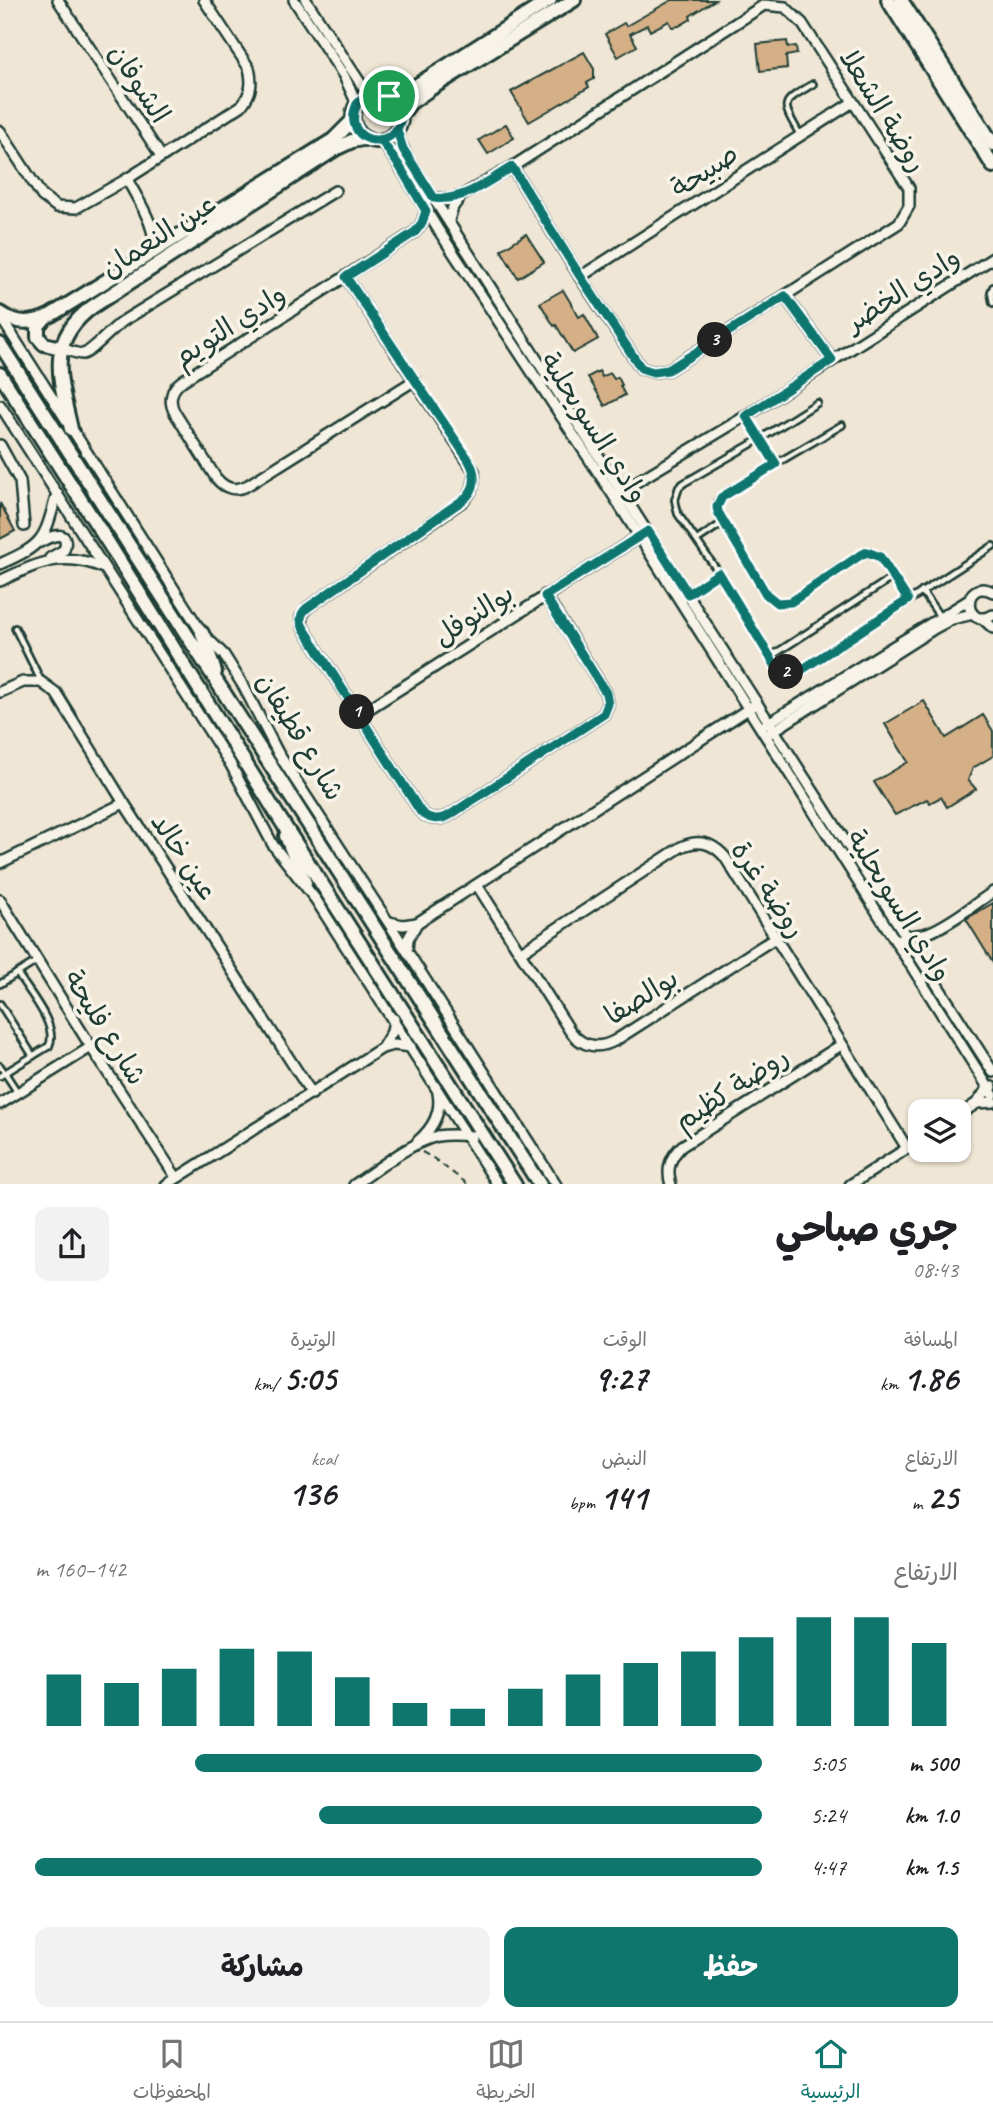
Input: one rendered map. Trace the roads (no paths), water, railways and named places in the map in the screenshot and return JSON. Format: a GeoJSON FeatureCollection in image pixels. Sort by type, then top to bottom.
{"type":"FeatureCollection","features":[{"type":"Feature","properties":{"kind":"street","name":"الشوفان"},"geometry":{"type":"LineString","coordinates":[[58,0],[161,156]]}},
{"type":"Feature","properties":{"kind":"street"},"geometry":{"type":"LineString","coordinates":[[0,131],[42,196],[57,207],[66,209],[84,204],[127,179],[241,106],[251,88],[249,68],[204,0]]}},
{"type":"Feature","properties":{"kind":"street"},"geometry":{"type":"LineString","coordinates":[[294,0],[344,76],[357,104],[353,120],[360,134],[381,140],[390,137],[397,130],[401,115],[410,103],[574,0]]}},
{"type":"Feature","properties":{"kind":"street"},"geometry":{"type":"LineString","coordinates":[[306,0],[361,84],[371,94]]}},
{"type":"Feature","properties":{"kind":"street"},"geometry":{"type":"LineString","coordinates":[[389,96],[408,91],[550,0]]}},
{"type":"Feature","properties":{"kind":"street"},"geometry":{"type":"LineString","coordinates":[[888,0],[993,166]]}},
{"type":"Feature","properties":{"kind":"street"},"geometry":{"type":"LineString","coordinates":[[901,0],[993,144]]}},
{"type":"Feature","properties":{"kind":"street","name":"روضة الشعلا"},"geometry":{"type":"LineString","coordinates":[[434,198],[461,196],[512,167],[764,5],[785,7],[802,23],[909,188],[909,206],[900,223],[668,370],[653,372],[641,368],[512,167]]}},
{"type":"Feature","properties":{"kind":"street"},"geometry":{"type":"LineString","coordinates":[[357,104],[377,93],[389,96],[396,102],[401,115]]}},
{"type":"Feature","properties":{"kind":"street","name":"صبيحة"},"geometry":{"type":"LineString","coordinates":[[580,276],[853,102]]}},
{"type":"Feature","properties":{"kind":"street","name":"عين النعمان"},"geometry":{"type":"LineString","coordinates":[[0,315],[21,322],[44,318],[154,253],[333,140],[353,120]]}},
{"type":"Feature","properties":{"kind":"street","name":"وادي السويحلية"},"geometry":{"type":"LineString","coordinates":[[397,130],[403,149],[643,533],[993,1072]]}},
{"type":"Feature","properties":{"kind":"street","name":"عين النعمان"},"geometry":{"type":"LineString","coordinates":[[61,348],[69,327],[92,307],[337,148],[367,138]]}},
{"type":"Feature","properties":{"kind":"street","name":"وادي السويحلية"},"geometry":{"type":"LineString","coordinates":[[381,140],[439,231],[618,493]]}},
{"type":"Feature","properties":{"kind":"street"},"geometry":{"type":"LineString","coordinates":[[127,179],[151,225],[155,239],[154,253]]}},
{"type":"Feature","properties":{"kind":"street"},"geometry":{"type":"LineString","coordinates":[[44,318],[38,326],[38,337],[44,344],[82,354],[90,352],[115,326],[335,191]]}},
{"type":"Feature","properties":{"kind":"street"},"geometry":{"type":"LineString","coordinates":[[449,220],[461,196]]}},
{"type":"Feature","properties":{"kind":"street","name":"وادي التويم"},"geometry":{"type":"LineString","coordinates":[[415,380],[243,488],[237,489],[225,486],[216,478],[172,408],[171,398],[174,388],[182,381],[415,232],[426,211]]}},
{"type":"Feature","properties":{"kind":"street"},"geometry":{"type":"LineString","coordinates":[[151,225],[162,234],[176,239]]}},
{"type":"Feature","properties":{"kind":"street"},"geometry":{"type":"LineString","coordinates":[[415,232],[439,231]]}},
{"type":"Feature","properties":{"kind":"street","name":"وادي الخضر"},"geometry":{"type":"LineString","coordinates":[[618,493],[746,416],[993,258]]}},
{"type":"Feature","properties":{"kind":"street"},"geometry":{"type":"LineString","coordinates":[[346,277],[471,465],[474,483],[470,495],[302,613],[301,620],[423,814],[432,819],[441,819],[462,808],[600,719],[607,709],[606,693],[545,596]]}},
{"type":"Feature","properties":{"kind":"street"},"geometry":{"type":"LineString","coordinates":[[785,296],[832,360]]}},
{"type":"Feature","properties":{"kind":"street","name":"شارع قطيفان"},"geometry":{"type":"LineString","coordinates":[[0,315],[202,633],[224,655],[278,752],[555,1184]]}},
{"type":"Feature","properties":{"kind":"street","name":"شارع قطيفان"},"geometry":{"type":"LineString","coordinates":[[0,344],[539,1184]]}},
{"type":"Feature","properties":{"kind":"street"},"geometry":{"type":"LineString","coordinates":[[61,348],[61,380],[71,429]]}},
{"type":"Feature","properties":{"kind":"street"},"geometry":{"type":"LineString","coordinates":[[0,374],[514,1184]]}},
{"type":"Feature","properties":{"kind":"street"},"geometry":{"type":"LineString","coordinates":[[0,405],[231,765],[273,845],[305,883],[497,1184]]}},
{"type":"Feature","properties":{"kind":"street"},"geometry":{"type":"LineString","coordinates":[[0,426],[10,420]]}},
{"type":"Feature","properties":{"kind":"street"},"geometry":{"type":"LineString","coordinates":[[0,445],[20,481],[24,526]]}},
{"type":"Feature","properties":{"kind":"street"},"geometry":{"type":"LineString","coordinates":[[36,545],[47,528],[57,493]]}},
{"type":"Feature","properties":{"kind":"street","name":"بوالنوفل"},"geometry":{"type":"LineString","coordinates":[[359,715],[643,533]]}},
{"type":"Feature","properties":{"kind":"street"},"geometry":{"type":"LineString","coordinates":[[0,564],[54,535],[61,536],[66,542],[61,553],[0,581]]}},
{"type":"Feature","properties":{"kind":"street"},"geometry":{"type":"LineString","coordinates":[[35,565],[71,559],[106,569]]}},
{"type":"Feature","properties":{"kind":"street"},"geometry":{"type":"LineString","coordinates":[[768,729],[969,600],[974,593],[991,589]]}},
{"type":"Feature","properties":{"kind":"street"},"geometry":{"type":"LineString","coordinates":[[969,600],[969,607],[993,628]]}},
{"type":"Feature","properties":{"kind":"street"},"geometry":{"type":"LineString","coordinates":[[768,729],[943,623],[993,615]]}},
{"type":"Feature","properties":{"kind":"street"},"geometry":{"type":"LineString","coordinates":[[202,633],[222,692]]}},
{"type":"Feature","properties":{"kind":"street"},"geometry":{"type":"LineString","coordinates":[[0,692],[23,682],[41,682]]}},
{"type":"Feature","properties":{"kind":"street","name":"عين خالد"},"geometry":{"type":"LineString","coordinates":[[41,682],[56,693],[312,1094]]}},
{"type":"Feature","properties":{"kind":"street"},"geometry":{"type":"LineString","coordinates":[[389,922],[403,925],[417,923],[753,706]]}},
{"type":"Feature","properties":{"kind":"street","name":"وادي السويحلية"},"geometry":{"type":"LineString","coordinates":[[768,729],[896,942],[992,1090]]}},
{"type":"Feature","properties":{"kind":"street"},"geometry":{"type":"LineString","coordinates":[[0,863],[124,803]]}},
{"type":"Feature","properties":{"kind":"street"},"geometry":{"type":"LineString","coordinates":[[281,819],[305,883]]}},
{"type":"Feature","properties":{"kind":"street","name":"روضة غرة"},"geometry":{"type":"LineString","coordinates":[[521,952],[681,847],[690,843],[709,844],[718,849],[724,857],[908,1148]]}},
{"type":"Feature","properties":{"kind":"street","name":"بوالصفا"},"geometry":{"type":"LineString","coordinates":[[477,885],[575,1038],[582,1043],[600,1046],[616,1040],[775,938]]}},
{"type":"Feature","properties":{"kind":"street"},"geometry":{"type":"LineString","coordinates":[[896,942],[906,935],[924,934],[936,929],[993,892]]}},
{"type":"Feature","properties":{"kind":"street","name":"شارع فليحة"},"geometry":{"type":"LineString","coordinates":[[0,901],[90,1047],[176,1178]]}},
{"type":"Feature","properties":{"kind":"street"},"geometry":{"type":"LineString","coordinates":[[407,951],[408,939],[417,923]]}},
{"type":"Feature","properties":{"kind":"street"},"geometry":{"type":"LineString","coordinates":[[167,1184],[382,1048],[390,1038],[394,1019]]}},
{"type":"Feature","properties":{"kind":"street"},"geometry":{"type":"LineString","coordinates":[[382,1048],[394,1045],[411,1047]]}},
{"type":"Feature","properties":{"kind":"street","name":"روضة كظيم"},"geometry":{"type":"LineString","coordinates":[[671,1184],[669,1164],[682,1146],[841,1045]]}},
{"type":"Feature","properties":{"kind":"street"},"geometry":{"type":"LineString","coordinates":[[0,1104],[90,1047]]}},
{"type":"Feature","properties":{"kind":"street"},"geometry":{"type":"LineString","coordinates":[[356,1184],[411,1147],[434,1124],[440,1101],[438,1090]]}},
{"type":"Feature","properties":{"kind":"street"},"geometry":{"type":"LineString","coordinates":[[971,1107],[992,1090]]}},
{"type":"Feature","properties":{"kind":"street"},"geometry":{"type":"LineString","coordinates":[[977,1103],[993,1102]]}},
{"type":"Feature","properties":{"kind":"street"},"geometry":{"type":"LineString","coordinates":[[411,1147],[437,1137],[486,1137]]}},
{"type":"Feature","properties":{"kind":"street"},"geometry":{"type":"LineString","coordinates":[[852,1184],[908,1148]]}},
{"type":"Feature","properties":{"kind":"lane"},"geometry":{"type":"LineString","coordinates":[[801,135],[786,106],[788,100],[813,85]]}},
{"type":"Feature","properties":{"kind":"lane"},"geometry":{"type":"LineString","coordinates":[[993,287],[993,303]]}},
{"type":"Feature","properties":{"kind":"lane"},"geometry":{"type":"LineString","coordinates":[[817,403],[684,482],[676,494],[675,507],[770,657],[782,671],[800,671],[993,546]]}},
{"type":"Feature","properties":{"kind":"lane"},"geometry":{"type":"LineString","coordinates":[[746,416],[776,464]]}},
{"type":"Feature","properties":{"kind":"lane"},"geometry":{"type":"LineString","coordinates":[[842,425],[722,497],[717,507],[723,522],[766,594],[777,603],[791,602],[867,552],[880,557],[908,600]]}},
{"type":"Feature","properties":{"kind":"lane"},"geometry":{"type":"LineString","coordinates":[[697,540],[723,522]]}},
{"type":"Feature","properties":{"kind":"lane"},"geometry":{"type":"LineString","coordinates":[[684,597],[719,573]]}},
{"type":"Feature","properties":{"kind":"lane"},"geometry":{"type":"LineString","coordinates":[[770,657],[893,578]]}},
{"type":"Feature","properties":{"kind":"lane"},"geometry":{"type":"LineString","coordinates":[[922,591],[940,617]]}},
{"type":"Feature","properties":{"kind":"lane"},"geometry":{"type":"LineString","coordinates":[[15,628],[41,682]]}},
{"type":"Feature","properties":{"kind":"lane"},"geometry":{"type":"LineString","coordinates":[[0,984],[37,961]]}},
{"type":"Feature","properties":{"kind":"lane"},"geometry":{"type":"LineString","coordinates":[[2,1075],[49,1046],[52,1040],[52,1030],[17,973]]}},
{"type":"Feature","properties":{"kind":"lane"},"geometry":{"type":"LineString","coordinates":[[0,1004],[33,1056]]}},
{"type":"Feature","properties":{"kind":"lane"},"geometry":{"type":"LineString","coordinates":[[0,1066],[2,1075],[18,1093]]}}]}
